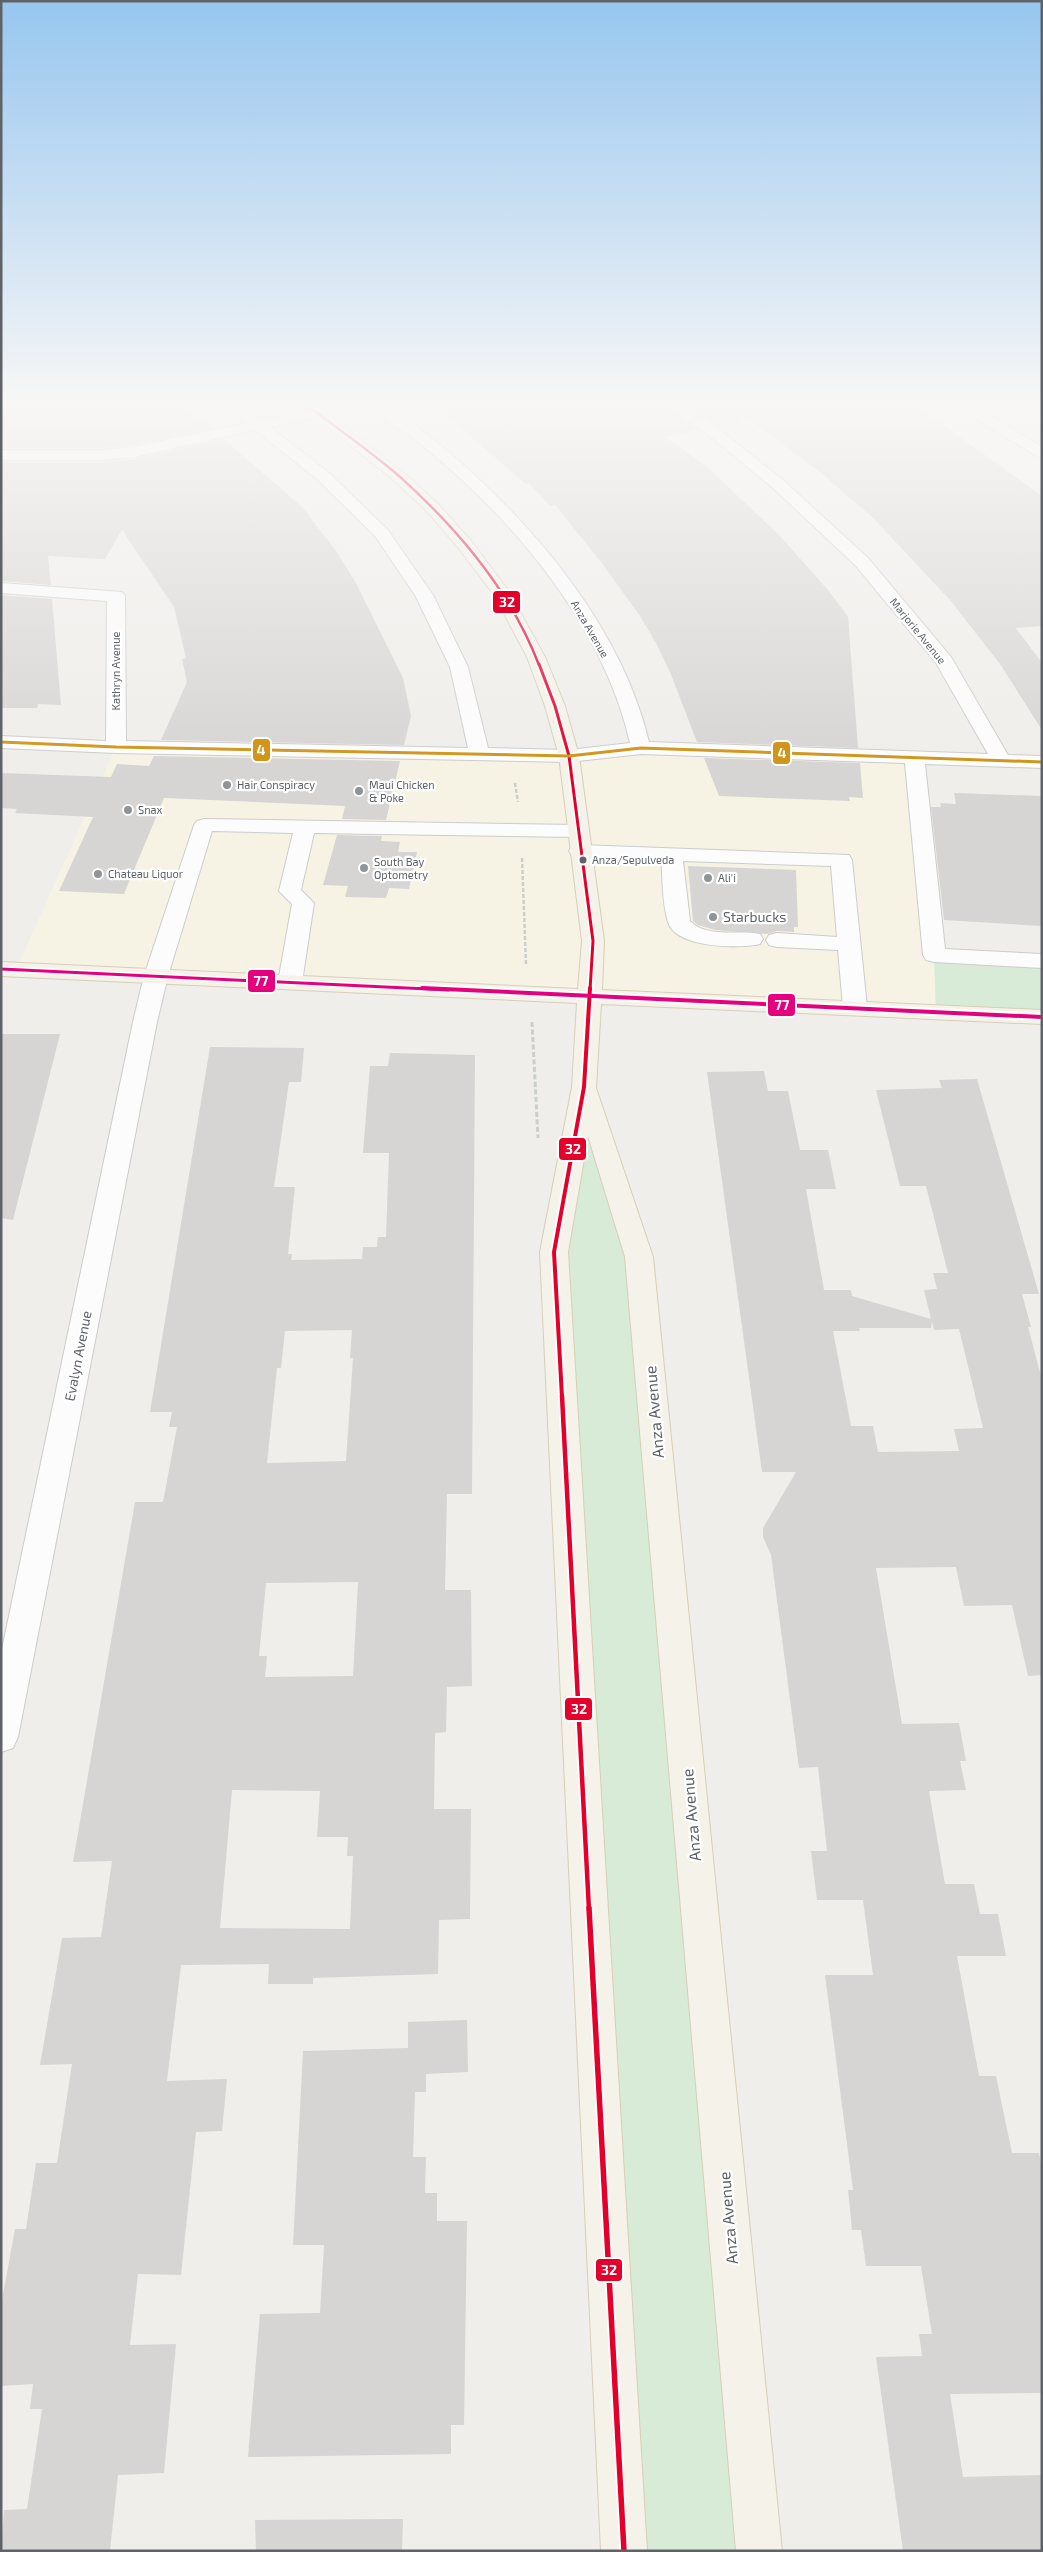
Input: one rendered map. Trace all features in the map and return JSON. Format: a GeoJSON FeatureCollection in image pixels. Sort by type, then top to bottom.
{"type":"FeatureCollection","features":[{"type":"Feature","properties":{"kind":"main road","name":"Anza Avenue"},"geometry":{"type":"LineString","coordinates":[[448,525],[471,552],[502,594],[536,657],[555,706],[569,756],[593,941],[584,1088],[554,1252],[624,2551]]}},
{"type":"Feature","properties":{"kind":"main road"},"geometry":{"type":"LineString","coordinates":[[1,969],[590,994],[1042,1016]]}},
{"type":"Feature","properties":{"kind":"main road","name":"Anza Avenue"},"geometry":{"type":"LineString","coordinates":[[584,1088],[639,1257],[759,2551]]}},
{"type":"Feature","properties":{"kind":"street"},"geometry":{"type":"LineString","coordinates":[[373,525],[381,533],[424,595],[459,667],[479,754]]}},
{"type":"Feature","properties":{"kind":"street","name":"Anza Avenue"},"geometry":{"type":"LineString","coordinates":[[516,525],[565,586],[600,641],[628,702],[641,748]]}},
{"type":"Feature","properties":{"kind":"street","name":"Marjorie Avenue"},"geometry":{"type":"LineString","coordinates":[[822,525],[862,562],[944,661],[1001,760]]}},
{"type":"Feature","properties":{"kind":"street","name":"Kathryn Avenue"},"geometry":{"type":"LineString","coordinates":[[1,588],[116,596],[116,747]]}},
{"type":"Feature","properties":{"kind":"street"},"geometry":{"type":"LineString","coordinates":[[1,742],[116,747],[569,756],[641,748],[1042,762]]}},
{"type":"Feature","properties":{"kind":"street"},"geometry":{"type":"LineString","coordinates":[[914,757],[934,955],[1042,961]]}},
{"type":"Feature","properties":{"kind":"street","name":"Evalyn Avenue"},"geometry":{"type":"LineString","coordinates":[[1,1737],[139,1052],[156,976],[204,825],[305,828]]}},
{"type":"Feature","properties":{"kind":"street"},"geometry":{"type":"LineString","coordinates":[[290,982],[303,903],[290,891],[305,828],[520,830],[579,841],[671,854],[841,860],[854,1007]]}},
{"type":"Feature","properties":{"kind":"street"},"geometry":{"type":"LineString","coordinates":[[671,854],[679,923],[683,928],[697,936],[752,939]]}},
{"type":"Feature","properties":{"kind":"street"},"geometry":{"type":"LineString","coordinates":[[776,940],[849,944]]}},
{"type":"Feature","properties":{"kind":"path"},"geometry":{"type":"LineString","coordinates":[[517,797],[524,939]]}},
{"type":"Feature","properties":{"kind":"path"},"geometry":{"type":"LineString","coordinates":[[534,1044],[538,1143]]}},
{"type":"Feature","properties":{"kind":"shaded area"},"geometry":{"type":"Polygon","coordinates":[[[116,747],[569,756],[641,748],[914,757],[934,955],[936,1011],[16,970],[116,747]]]}},
{"type":"Feature","properties":{"kind":"green space"},"geometry":{"type":"Polygon","coordinates":[[[934,955],[1042,961],[1042,1017],[936,1011],[934,955]]]}},
{"type":"Feature","properties":{"kind":"green space"},"geometry":{"type":"Polygon","coordinates":[[[584,1087],[639,1257],[759,2551],[623,2551],[554,1252],[584,1087]]]}},
{"type":"Feature","properties":{"kind":"building"},"geometry":{"type":"Polygon","coordinates":[[[1,525],[316,525],[337,552],[357,585],[403,678],[411,716],[404,745],[161,740],[187,682],[182,659],[186,658],[174,607],[122,530],[105,559],[48,556],[51,585],[1,581],[1,525]]]}},
{"type":"Feature","properties":{"kind":"building"},"geometry":{"type":"Polygon","coordinates":[[[571,525],[769,525],[829,591],[848,617],[858,748],[697,742],[670,672],[656,643],[640,616],[571,525]]]}},
{"type":"Feature","properties":{"kind":"building"},"geometry":{"type":"Polygon","coordinates":[[[880,525],[1042,525],[1042,626],[1016,628],[1042,663],[1042,730],[1000,664],[950,600],[880,525]]]}},
{"type":"Feature","properties":{"kind":"building"},"geometry":{"type":"Polygon","coordinates":[[[1,595],[52,599],[61,705],[38,704],[37,708],[1,708],[1,595]]]}},
{"type":"Feature","properties":{"kind":"building"},"geometry":{"type":"Polygon","coordinates":[[[154,756],[400,761],[386,820],[342,819],[345,806],[164,798],[124,894],[59,891],[93,817],[15,813],[17,809],[1,808],[1,773],[111,777],[117,764],[149,766],[154,756]]]}},
{"type":"Feature","properties":{"kind":"building"},"geometry":{"type":"Polygon","coordinates":[[[704,758],[860,763],[863,798],[849,797],[850,801],[719,796],[704,758]]]}},
{"type":"Feature","properties":{"kind":"building"},"geometry":{"type":"Polygon","coordinates":[[[954,793],[1042,796],[1042,926],[944,920],[931,807],[941,807],[940,803],[956,804],[954,793]]]}},
{"type":"Feature","properties":{"kind":"building"},"geometry":{"type":"Polygon","coordinates":[[[337,835],[382,836],[381,841],[400,842],[398,852],[417,852],[409,889],[389,888],[386,898],[345,897],[348,886],[323,885],[337,835]]]}},
{"type":"Feature","properties":{"kind":"building"},"geometry":{"type":"Polygon","coordinates":[[[688,866],[796,870],[798,927],[794,927],[794,932],[777,931],[768,934],[715,930],[698,925],[693,921],[688,866]]]}},
{"type":"Feature","properties":{"kind":"building"},"geometry":{"type":"Polygon","coordinates":[[[1,1034],[60,1034],[13,1220],[1,1218],[1,1034]]]}},
{"type":"Feature","properties":{"kind":"building"},"geometry":{"type":"Polygon","coordinates":[[[210,1047],[304,1048],[301,1082],[289,1082],[274,1187],[295,1187],[288,1254],[292,1254],[291,1260],[362,1259],[363,1247],[377,1247],[378,1237],[386,1237],[389,1153],[363,1153],[370,1066],[388,1066],[390,1053],[475,1055],[472,1494],[447,1494],[445,1590],[471,1590],[472,1686],[447,1687],[446,1732],[435,1733],[434,1809],[471,1809],[470,1919],[439,1920],[438,1974],[313,1978],[313,1984],[268,1984],[269,1964],[181,1965],[167,2081],[227,2079],[222,2131],[196,2132],[181,2275],[138,2274],[130,2345],[176,2344],[164,2473],[118,2475],[110,2551],[1,2551],[4,2510],[27,2509],[42,2409],[30,2409],[33,2384],[1,2386],[1,2305],[15,2229],[26,2229],[36,2163],[57,2163],[72,2064],[40,2065],[62,1938],[101,1937],[112,1861],[73,1862],[135,1502],[163,1502],[177,1427],[169,1427],[172,1412],[150,1412],[210,1047]],[[352,1330],[285,1331],[281,1368],[277,1368],[267,1463],[346,1461],[353,1358],[350,1358],[352,1330]],[[358,1582],[266,1583],[259,1656],[267,1656],[265,1677],[353,1676],[358,1582]],[[232,1790],[220,1928],[350,1929],[353,1856],[347,1856],[348,1837],[317,1837],[320,1791],[232,1790]]]}},
{"type":"Feature","properties":{"kind":"building"},"geometry":{"type":"Polygon","coordinates":[[[764,1071],[768,1091],[788,1091],[800,1150],[828,1150],[836,1189],[806,1189],[824,1290],[851,1290],[852,1296],[931,1319],[924,1290],[937,1289],[933,1273],[948,1273],[926,1186],[900,1186],[876,1090],[942,1088],[939,1080],[977,1079],[1039,1294],[1022,1294],[1031,1327],[1028,1327],[1042,1380],[1042,1675],[1028,1676],[1012,1605],[964,1606],[956,1567],[876,1568],[902,1724],[959,1723],[966,1761],[960,1761],[966,1790],[929,1791],[945,1884],[974,1884],[980,1914],[998,1914],[1006,1956],[957,1956],[979,2076],[996,2076],[1012,2153],[1039,2153],[1042,2169],[1042,2393],[950,2394],[963,2477],[1042,2475],[1042,2551],[903,2551],[876,2357],[922,2356],[919,2334],[932,2334],[921,2266],[866,2266],[861,2230],[852,2230],[848,2190],[853,2190],[825,1975],[873,1975],[863,1900],[817,1900],[811,1851],[827,1851],[818,1767],[799,1768],[771,1555],[763,1537],[763,1528],[796,1472],[762,1472],[707,1072],[764,1071]],[[932,1321],[931,1328],[859,1328],[860,1331],[833,1331],[851,1426],[873,1426],[878,1452],[959,1451],[954,1429],[983,1428],[959,1329],[934,1330],[932,1321]]]}},
{"type":"Feature","properties":{"kind":"building"},"geometry":{"type":"Polygon","coordinates":[[[467,2020],[468,2072],[426,2074],[426,2092],[415,2092],[413,2157],[426,2157],[425,2193],[437,2193],[437,2221],[467,2221],[464,2425],[451,2425],[451,2454],[248,2457],[260,2314],[320,2313],[324,2245],[293,2245],[303,2051],[408,2048],[408,2022],[467,2020]]]}},
{"type":"Feature","properties":{"kind":"building"},"geometry":{"type":"Polygon","coordinates":[[[403,2519],[402,2551],[256,2551],[255,2520],[403,2519]]]}},
{"type":"Feature","properties":{"kind":"transit line","name":"32"},"geometry":{"type":"LineString","coordinates":[[448,525],[502,594],[536,657],[555,706],[569,756],[593,941],[584,1087],[554,1252],[624,2551]]}},
{"type":"Feature","properties":{"kind":"transit line","name":"4"},"geometry":{"type":"LineString","coordinates":[[1,742],[116,747],[569,756],[641,748],[1042,762]]}},
{"type":"Feature","properties":{"kind":"transit line","name":"77"},"geometry":{"type":"LineString","coordinates":[[1,969],[1042,1017]]}},
{"type":"Feature","properties":{"kind":"place","name":"Hair Conspiracy"},"geometry":{"type":"Point","coordinates":[227,785]}},
{"type":"Feature","properties":{"kind":"place","name":"Maui Chicken & Poke"},"geometry":{"type":"Point","coordinates":[359,791]}},
{"type":"Feature","properties":{"kind":"place","name":"Snax"},"geometry":{"type":"Point","coordinates":[128,810]}},
{"type":"Feature","properties":{"kind":"place","name":"Anza/Sepulveda"},"geometry":{"type":"Point","coordinates":[583,860]}},
{"type":"Feature","properties":{"kind":"place","name":"South Bay Optometry"},"geometry":{"type":"Point","coordinates":[364,868]}},
{"type":"Feature","properties":{"kind":"place","name":"Chateau Liquor"},"geometry":{"type":"Point","coordinates":[98,874]}},
{"type":"Feature","properties":{"kind":"place","name":"Ali'i"},"geometry":{"type":"Point","coordinates":[708,878]}},
{"type":"Feature","properties":{"kind":"place","name":"Starbucks"},"geometry":{"type":"Point","coordinates":[713,917]}}]}
